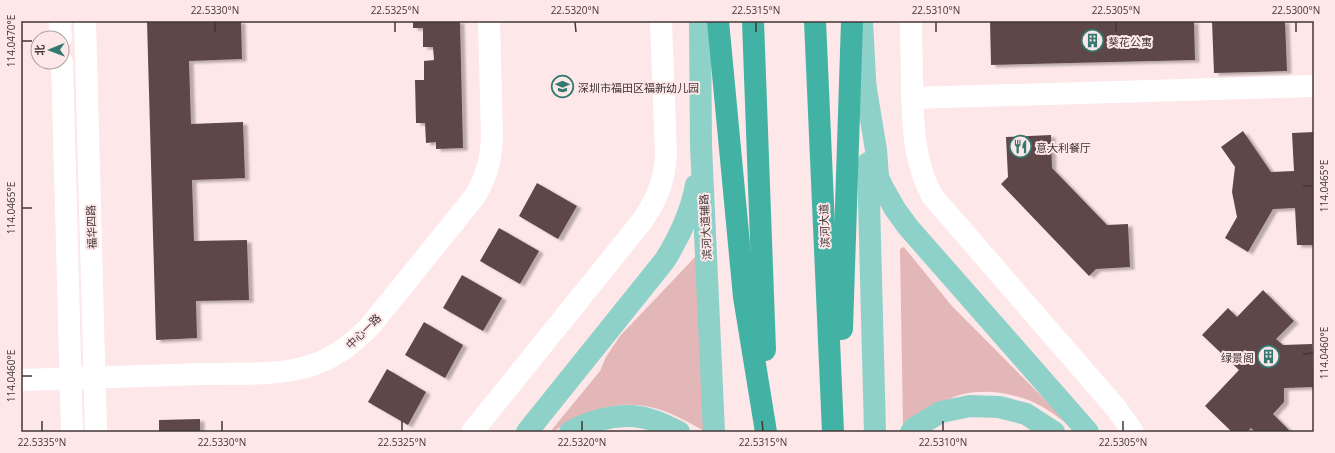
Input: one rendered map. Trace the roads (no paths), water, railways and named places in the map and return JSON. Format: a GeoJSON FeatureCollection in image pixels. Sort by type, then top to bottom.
{"type":"FeatureCollection","features":[{"type":"Feature","properties":{"kind":"highway"},"geometry":{"type":"LineString","coordinates":[[718,21],[744,297],[767,432]]}},
{"type":"Feature","properties":{"kind":"highway"},"geometry":{"type":"LineString","coordinates":[[753,21],[767,432]]}},
{"type":"Feature","properties":{"kind":"highway","name":"滨河大道"},"geometry":{"type":"LineString","coordinates":[[815,21],[833,432]]}},
{"type":"Feature","properties":{"kind":"highway"},"geometry":{"type":"LineString","coordinates":[[838,432],[852,21]]}},
{"type":"Feature","properties":{"kind":"main road","name":"滨河大道辅路"},"geometry":{"type":"LineString","coordinates":[[700,21],[702,146],[714,432]]}},
{"type":"Feature","properties":{"kind":"main road"},"geometry":{"type":"LineString","coordinates":[[862,21],[875,432]]}},
{"type":"Feature","properties":{"kind":"main road"},"geometry":{"type":"LineString","coordinates":[[865,83],[876,150],[878,177],[895,209],[908,228],[1088,432]]}},
{"type":"Feature","properties":{"kind":"main road"},"geometry":{"type":"LineString","coordinates":[[527,432],[660,266],[673,247],[688,218],[693,202],[702,146]]}},
{"type":"Feature","properties":{"kind":"main road"},"geometry":{"type":"LineString","coordinates":[[911,432],[914,428],[941,412],[970,406],[999,407],[1026,414],[1054,432]]}},
{"type":"Feature","properties":{"kind":"main road"},"geometry":{"type":"LineString","coordinates":[[570,432],[581,426],[608,418],[633,416],[654,421],[679,432]]}},
{"type":"Feature","properties":{"kind":"street","name":"福华四路"},"geometry":{"type":"LineString","coordinates":[[85,21],[96,432]]}},
{"type":"Feature","properties":{"kind":"street","name":"中心一路"},"geometry":{"type":"LineString","coordinates":[[21,380],[250,373],[292,370],[306,367],[330,358],[359,338],[476,194],[489,168],[492,154],[492,137],[489,21]]}},
{"type":"Feature","properties":{"kind":"street"},"geometry":{"type":"LineString","coordinates":[[472,432],[643,220],[660,189],[666,155],[661,21]]}},
{"type":"Feature","properties":{"kind":"street"},"geometry":{"type":"LineString","coordinates":[[911,21],[913,123],[917,155],[926,184],[933,197],[1116,408],[1133,432]]}},
{"type":"Feature","properties":{"kind":"street"},"geometry":{"type":"LineString","coordinates":[[62,70],[72,432]]}},
{"type":"Feature","properties":{"kind":"street"},"geometry":{"type":"LineString","coordinates":[[912,98],[1314,86]]}},
{"type":"Feature","properties":{"kind":"place","name":"葵花公寓"},"geometry":{"type":"Point","coordinates":[1092,41]}},
{"type":"Feature","properties":{"kind":"place","name":"深圳市福田区福新幼儿园"},"geometry":{"type":"Point","coordinates":[562,87]}},
{"type":"Feature","properties":{"kind":"place","name":"意大利餐厅"},"geometry":{"type":"Point","coordinates":[1020,147]}},
{"type":"Feature","properties":{"kind":"place","name":"绿景阁"},"geometry":{"type":"Point","coordinates":[1269,357]}}]}
